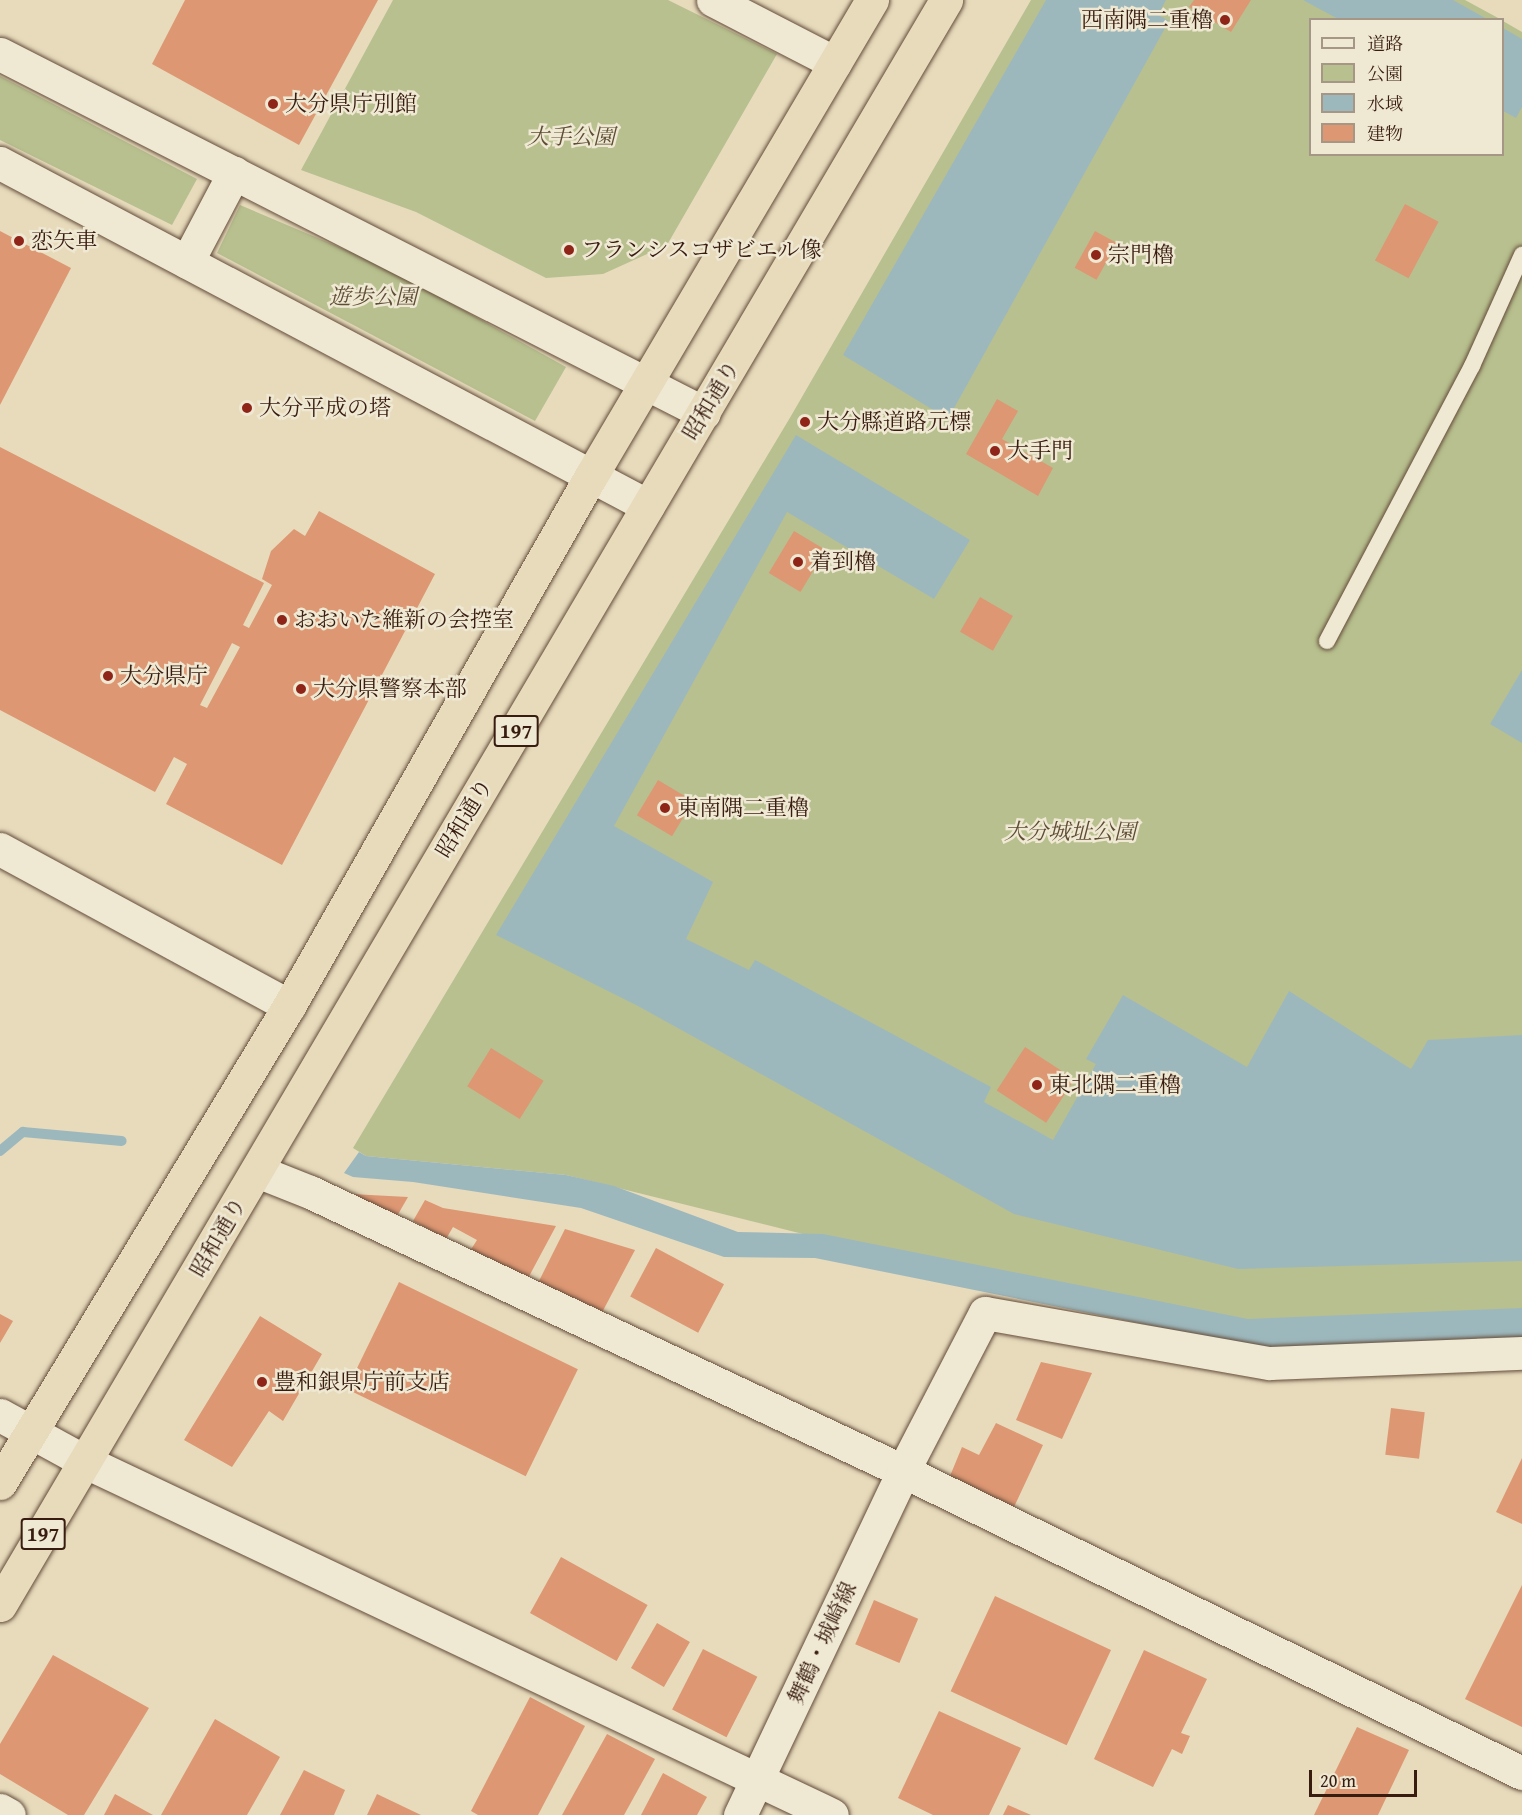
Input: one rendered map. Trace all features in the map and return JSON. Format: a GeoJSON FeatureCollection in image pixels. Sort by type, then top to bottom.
{"type":"FeatureCollection","features":[{"type":"Feature","properties":{"kind":"highway","name":"197"},"geometry":{"type":"LineString","coordinates":[[0,1483],[289,1006],[591,476],[872,0]]}},
{"type":"Feature","properties":{"kind":"highway","name":"昭和通り"},"geometry":{"type":"LineString","coordinates":[[0,1605],[946,0]]}},
{"type":"Feature","properties":{"kind":"street"},"geometry":{"type":"LineString","coordinates":[[712,0],[835,63]]}},
{"type":"Feature","properties":{"kind":"street"},"geometry":{"type":"LineString","coordinates":[[0,54],[704,413]]}},
{"type":"Feature","properties":{"kind":"street"},"geometry":{"type":"LineString","coordinates":[[0,163],[648,506]]}},
{"type":"Feature","properties":{"kind":"street"},"geometry":{"type":"LineString","coordinates":[[187,262],[234,173]]}},
{"type":"Feature","properties":{"kind":"street"},"geometry":{"type":"LineString","coordinates":[[0,849],[289,1006]]}},
{"type":"Feature","properties":{"kind":"street"},"geometry":{"type":"LineString","coordinates":[[257,1171],[310,1192],[903,1471],[1522,1773]]}},
{"type":"Feature","properties":{"kind":"street","name":"舞鶴・城崎線"},"geometry":{"type":"LineString","coordinates":[[740,1815],[903,1471],[985,1313],[1270,1363],[1522,1353]]}},
{"type":"Feature","properties":{"kind":"street"},"geometry":{"type":"LineString","coordinates":[[0,1415],[86,1462],[832,1815]]}},
{"type":"Feature","properties":{"kind":"street"},"geometry":{"type":"LineString","coordinates":[[0,1810],[9,1815]]}},
{"type":"Feature","properties":{"kind":"lane"},"geometry":{"type":"LineString","coordinates":[[1327,641],[1472,366],[1522,255]]}},
{"type":"Feature","properties":{"kind":"green space","name":"大手公園"},"geometry":{"type":"Polygon","coordinates":[[[393,0],[668,0],[777,54],[667,245],[603,274],[546,278],[416,212],[301,170],[393,0]]]}},
{"type":"Feature","properties":{"kind":"green space","name":"大分城址公園"},"geometry":{"type":"Polygon","coordinates":[[[1031,0],[1465,0],[1498,18],[1309,18],[1309,156],[1504,156],[1504,22],[1522,32],[1522,1332],[1252,1346],[566,1175],[366,1156],[353,1148],[791,416],[1031,0]]]}},
{"type":"Feature","properties":{"kind":"green space"},"geometry":{"type":"Polygon","coordinates":[[[0,76],[197,179],[172,225],[0,140],[0,76]]]}},
{"type":"Feature","properties":{"kind":"green space","name":"遊歩公園"},"geometry":{"type":"Polygon","coordinates":[[[240,205],[386,267],[566,367],[535,421],[217,253],[240,205]]]}},
{"type":"Feature","properties":{"kind":"water"},"geometry":{"type":"Polygon","coordinates":[[[1046,0],[1166,0],[1158,15],[1169,21],[948,419],[843,355],[1046,0]]]}},
{"type":"Feature","properties":{"kind":"water"},"geometry":{"type":"Polygon","coordinates":[[[1303,0],[1453,0],[1485,18],[1336,18],[1303,0]]]}},
{"type":"Feature","properties":{"kind":"water"},"geometry":{"type":"Polygon","coordinates":[[[1504,29],[1522,39],[1522,107],[1516,118],[1504,112],[1504,29]]]}},
{"type":"Feature","properties":{"kind":"water"},"geometry":{"type":"Polygon","coordinates":[[[796,435],[970,540],[934,599],[787,512],[614,826],[713,882],[686,939],[749,970],[755,960],[991,1087],[984,1102],[1053,1140],[1096,1064],[1086,1059],[1123,995],[1247,1067],[1289,991],[1411,1069],[1428,1040],[1522,1035],[1522,1261],[1238,1269],[1014,1214],[638,1006],[496,935],[796,435]]]}},
{"type":"Feature","properties":{"kind":"water"},"geometry":{"type":"Polygon","coordinates":[[[1522,670],[1522,743],[1490,724],[1522,670]]]}},
{"type":"Feature","properties":{"kind":"water"},"geometry":{"type":"Polygon","coordinates":[[[359,1152],[366,1156],[566,1175],[614,1186],[738,1232],[823,1234],[1248,1319],[1522,1308],[1522,1339],[1263,1348],[815,1258],[724,1257],[581,1208],[413,1182],[353,1177],[344,1173],[359,1152]]]}},
{"type":"Feature","properties":{"kind":"building","name":"大分県庁別館"},"geometry":{"type":"Polygon","coordinates":[[[185,0],[378,0],[299,145],[152,64],[185,0]]]}},
{"type":"Feature","properties":{"kind":"building","name":"西南隅二重櫓"},"geometry":{"type":"Polygon","coordinates":[[[1194,0],[1251,0],[1231,32],[1189,7],[1194,0]]]}},
{"type":"Feature","properties":{"kind":"building"},"geometry":{"type":"Polygon","coordinates":[[[1405,204],[1439,222],[1409,278],[1375,261],[1405,204]]]}},
{"type":"Feature","properties":{"kind":"building"},"geometry":{"type":"Polygon","coordinates":[[[0,231],[71,268],[0,405],[0,231]]]}},
{"type":"Feature","properties":{"kind":"building","name":"宗門櫓"},"geometry":{"type":"Polygon","coordinates":[[[1095,231],[1117,243],[1097,280],[1075,268],[1095,231]]]}},
{"type":"Feature","properties":{"kind":"building","name":"大手門"},"geometry":{"type":"Polygon","coordinates":[[[997,399],[1018,411],[1002,439],[1053,468],[1038,496],[966,454],[997,399]]]}},
{"type":"Feature","properties":{"kind":"building","name":"大分県庁"},"geometry":{"type":"Polygon","coordinates":[[[0,447],[264,583],[243,625],[249,628],[272,585],[262,579],[271,551],[294,529],[305,536],[319,511],[435,574],[282,865],[166,804],[187,764],[174,757],[155,792],[0,710],[0,447]],[[232,643],[200,705],[207,708],[240,647],[232,643]]]}},
{"type":"Feature","properties":{"kind":"building","name":"着到櫓"},"geometry":{"type":"Polygon","coordinates":[[[794,531],[826,550],[800,592],[769,573],[794,531]]]}},
{"type":"Feature","properties":{"kind":"building"},"geometry":{"type":"Polygon","coordinates":[[[980,597],[1013,616],[993,651],[960,632],[980,597]]]}},
{"type":"Feature","properties":{"kind":"building","name":"東南隅二重櫓"},"geometry":{"type":"Polygon","coordinates":[[[658,780],[693,801],[672,836],[637,815],[658,780]]]}},
{"type":"Feature","properties":{"kind":"building","name":"東北隅二重櫓"},"geometry":{"type":"Polygon","coordinates":[[[1025,1047],[1074,1079],[1046,1123],[997,1091],[1025,1047]]]}},
{"type":"Feature","properties":{"kind":"building"},"geometry":{"type":"Polygon","coordinates":[[[491,1048],[544,1081],[520,1119],[467,1086],[491,1048]]]}},
{"type":"Feature","properties":{"kind":"building"},"geometry":{"type":"Polygon","coordinates":[[[351,1194],[408,1197],[393,1223],[351,1194]]]}},
{"type":"Feature","properties":{"kind":"building"},"geometry":{"type":"Polygon","coordinates":[[[425,1200],[443,1208],[556,1226],[526,1282],[470,1251],[477,1240],[453,1227],[446,1239],[413,1221],[425,1200]]]}},
{"type":"Feature","properties":{"kind":"building"},"geometry":{"type":"Polygon","coordinates":[[[565,1229],[635,1250],[597,1322],[535,1289],[565,1229]]]}},
{"type":"Feature","properties":{"kind":"building"},"geometry":{"type":"Polygon","coordinates":[[[656,1248],[724,1284],[698,1333],[630,1297],[656,1248]]]}},
{"type":"Feature","properties":{"kind":"building"},"geometry":{"type":"Polygon","coordinates":[[[399,1282],[578,1369],[526,1476],[347,1389],[399,1282]]]}},
{"type":"Feature","properties":{"kind":"building"},"geometry":{"type":"Polygon","coordinates":[[[0,1314],[13,1321],[0,1343],[0,1314]]]}},
{"type":"Feature","properties":{"kind":"building","name":"豊和銀県庁前支店"},"geometry":{"type":"Polygon","coordinates":[[[260,1316],[322,1354],[283,1421],[269,1411],[232,1467],[184,1440],[260,1316]]]}},
{"type":"Feature","properties":{"kind":"building"},"geometry":{"type":"Polygon","coordinates":[[[1041,1362],[1092,1373],[1062,1439],[1016,1420],[1041,1362]]]}},
{"type":"Feature","properties":{"kind":"building"},"geometry":{"type":"Polygon","coordinates":[[[1391,1408],[1425,1412],[1419,1459],[1385,1455],[1391,1408]]]}},
{"type":"Feature","properties":{"kind":"building"},"geometry":{"type":"Polygon","coordinates":[[[996,1423],[1043,1445],[1014,1507],[950,1476],[962,1447],[979,1455],[996,1423]]]}},
{"type":"Feature","properties":{"kind":"building"},"geometry":{"type":"Polygon","coordinates":[[[1522,1458],[1522,1524],[1496,1512],[1522,1458]]]}},
{"type":"Feature","properties":{"kind":"building"},"geometry":{"type":"Polygon","coordinates":[[[561,1557],[648,1605],[617,1661],[530,1613],[561,1557]]]}},
{"type":"Feature","properties":{"kind":"building"},"geometry":{"type":"Polygon","coordinates":[[[1522,1585],[1522,1727],[1465,1699],[1522,1585]]]}},
{"type":"Feature","properties":{"kind":"building"},"geometry":{"type":"Polygon","coordinates":[[[995,1596],[1111,1650],[1067,1745],[951,1691],[995,1596]]]}},
{"type":"Feature","properties":{"kind":"building"},"geometry":{"type":"Polygon","coordinates":[[[874,1600],[918,1619],[899,1663],[855,1644],[874,1600]]]}},
{"type":"Feature","properties":{"kind":"building"},"geometry":{"type":"Polygon","coordinates":[[[657,1623],[690,1642],[664,1687],[631,1668],[657,1623]]]}},
{"type":"Feature","properties":{"kind":"building"},"geometry":{"type":"Polygon","coordinates":[[[703,1649],[757,1677],[726,1737],[672,1710],[703,1649]]]}},
{"type":"Feature","properties":{"kind":"building"},"geometry":{"type":"Polygon","coordinates":[[[1144,1650],[1207,1679],[1181,1733],[1190,1736],[1182,1754],[1172,1749],[1153,1787],[1094,1759],[1144,1650]]]}},
{"type":"Feature","properties":{"kind":"building"},"geometry":{"type":"Polygon","coordinates":[[[53,1655],[149,1708],[84,1815],[68,1815],[0,1774],[0,1744],[53,1655]]]}},
{"type":"Feature","properties":{"kind":"building"},"geometry":{"type":"Polygon","coordinates":[[[530,1697],[585,1726],[538,1815],[478,1815],[471,1811],[530,1697]]]}},
{"type":"Feature","properties":{"kind":"building"},"geometry":{"type":"Polygon","coordinates":[[[939,1711],[1021,1748],[989,1815],[933,1815],[898,1798],[939,1711]]]}},
{"type":"Feature","properties":{"kind":"building"},"geometry":{"type":"Polygon","coordinates":[[[215,1719],[280,1757],[247,1815],[161,1815],[215,1719]]]}},
{"type":"Feature","properties":{"kind":"building"},"geometry":{"type":"Polygon","coordinates":[[[1357,1727],[1409,1750],[1378,1815],[1314,1815],[1357,1727]]]}},
{"type":"Feature","properties":{"kind":"building"},"geometry":{"type":"Polygon","coordinates":[[[607,1734],[655,1759],[624,1815],[562,1815],[607,1734]]]}},
{"type":"Feature","properties":{"kind":"building"},"geometry":{"type":"Polygon","coordinates":[[[304,1770],[345,1790],[334,1815],[280,1815],[304,1770]]]}},
{"type":"Feature","properties":{"kind":"building"},"geometry":{"type":"Polygon","coordinates":[[[663,1773],[707,1797],[697,1815],[641,1815],[663,1773]]]}},
{"type":"Feature","properties":{"kind":"building"},"geometry":{"type":"Polygon","coordinates":[[[115,1794],[153,1815],[104,1815],[115,1794]]]}},
{"type":"Feature","properties":{"kind":"building"},"geometry":{"type":"Polygon","coordinates":[[[377,1794],[421,1815],[367,1815],[377,1794]]]}},
{"type":"Feature","properties":{"kind":"building"},"geometry":{"type":"Polygon","coordinates":[[[1008,1805],[1031,1815],[1003,1815],[1008,1805]]]}},
{"type":"Feature","properties":{"kind":"waterway"},"geometry":{"type":"LineString","coordinates":[[0,1151],[23,1132],[122,1141]]}},
{"type":"Feature","properties":{"kind":"place","name":"西南隅二重櫓"},"geometry":{"type":"Point","coordinates":[1225,20]}},
{"type":"Feature","properties":{"kind":"place","name":"大分県庁別館"},"geometry":{"type":"Point","coordinates":[273,104]}},
{"type":"Feature","properties":{"kind":"place","name":"恋矢車"},"geometry":{"type":"Point","coordinates":[19,241]}},
{"type":"Feature","properties":{"kind":"place","name":"フランシスコザビエル像"},"geometry":{"type":"Point","coordinates":[569,250]}},
{"type":"Feature","properties":{"kind":"place","name":"宗門櫓"},"geometry":{"type":"Point","coordinates":[1096,255]}},
{"type":"Feature","properties":{"kind":"place","name":"大分平成の塔"},"geometry":{"type":"Point","coordinates":[247,408]}},
{"type":"Feature","properties":{"kind":"place","name":"大分縣道路元標"},"geometry":{"type":"Point","coordinates":[805,422]}},
{"type":"Feature","properties":{"kind":"place","name":"大手門"},"geometry":{"type":"Point","coordinates":[995,451]}},
{"type":"Feature","properties":{"kind":"place","name":"着到櫓"},"geometry":{"type":"Point","coordinates":[798,562]}},
{"type":"Feature","properties":{"kind":"place","name":"おおいた維新の会控室"},"geometry":{"type":"Point","coordinates":[282,620]}},
{"type":"Feature","properties":{"kind":"place","name":"大分県庁"},"geometry":{"type":"Point","coordinates":[108,676]}},
{"type":"Feature","properties":{"kind":"place","name":"大分県警察本部"},"geometry":{"type":"Point","coordinates":[301,689]}},
{"type":"Feature","properties":{"kind":"place","name":"東南隅二重櫓"},"geometry":{"type":"Point","coordinates":[665,808]}},
{"type":"Feature","properties":{"kind":"place","name":"東北隅二重櫓"},"geometry":{"type":"Point","coordinates":[1037,1085]}},
{"type":"Feature","properties":{"kind":"place","name":"豊和銀県庁前支店"},"geometry":{"type":"Point","coordinates":[262,1382]}}]}
